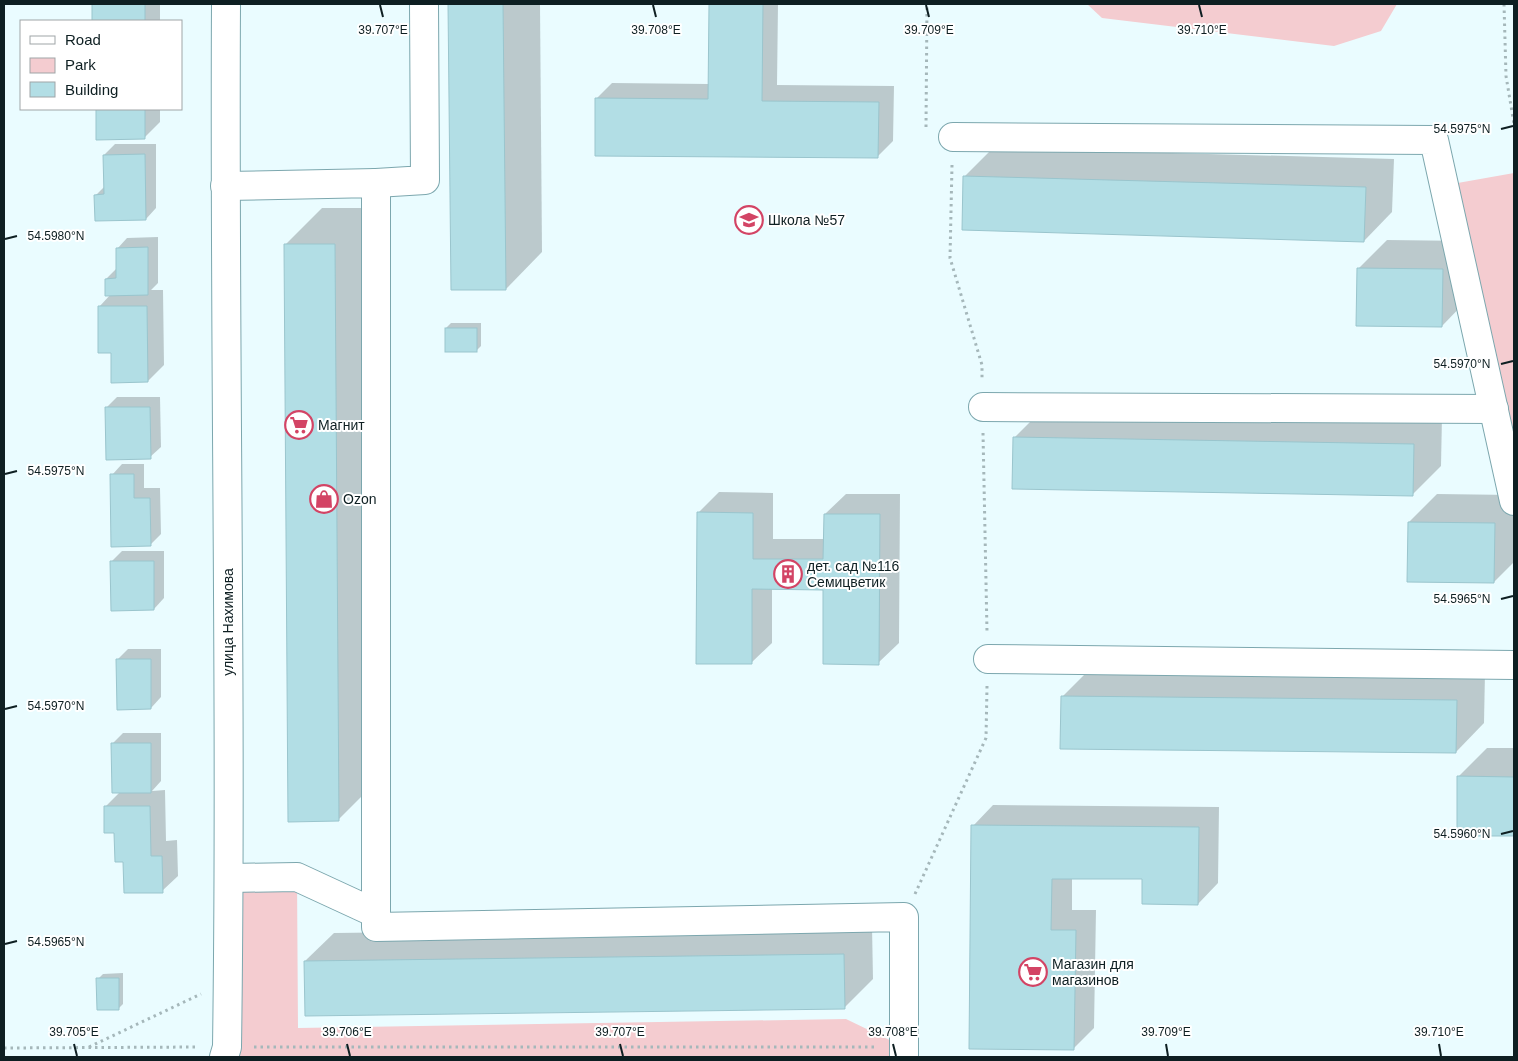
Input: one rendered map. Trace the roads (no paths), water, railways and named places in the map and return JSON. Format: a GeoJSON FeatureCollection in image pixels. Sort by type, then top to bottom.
{"type":"FeatureCollection","features":[{"type":"Feature","properties":{"kind":"street","name":"улица Нахимова"},"geometry":{"type":"LineString","coordinates":[[226,4],[225,186],[230,878],[226,1052]]}},
{"type":"Feature","properties":{"kind":"street"},"geometry":{"type":"LineString","coordinates":[[225,186],[376,183],[425,180],[424,4]]}},
{"type":"Feature","properties":{"kind":"street"},"geometry":{"type":"LineString","coordinates":[[953,137],[1434,140],[1514,501]]}},
{"type":"Feature","properties":{"kind":"street"},"geometry":{"type":"LineString","coordinates":[[376,183],[376,926],[904,917],[904,1052]]}},
{"type":"Feature","properties":{"kind":"street"},"geometry":{"type":"LineString","coordinates":[[983,407],[1494,409]]}},
{"type":"Feature","properties":{"kind":"street"},"geometry":{"type":"LineString","coordinates":[[988,659],[1514,665]]}},
{"type":"Feature","properties":{"kind":"street"},"geometry":{"type":"LineString","coordinates":[[230,878],[297,877],[375,913]]}},
{"type":"Feature","properties":{"kind":"place","name":"Школа №57"},"geometry":{"type":"Point","coordinates":[749,220]}},
{"type":"Feature","properties":{"kind":"place","name":"Магнит"},"geometry":{"type":"Point","coordinates":[299,425]}},
{"type":"Feature","properties":{"kind":"place","name":"Ozon"},"geometry":{"type":"Point","coordinates":[324,499]}},
{"type":"Feature","properties":{"kind":"place","name":"дет. сад №116 Семицветик"},"geometry":{"type":"Point","coordinates":[788,574]}},
{"type":"Feature","properties":{"kind":"place","name":"Магазин для магазинов"},"geometry":{"type":"Point","coordinates":[1033,972]}}]}
